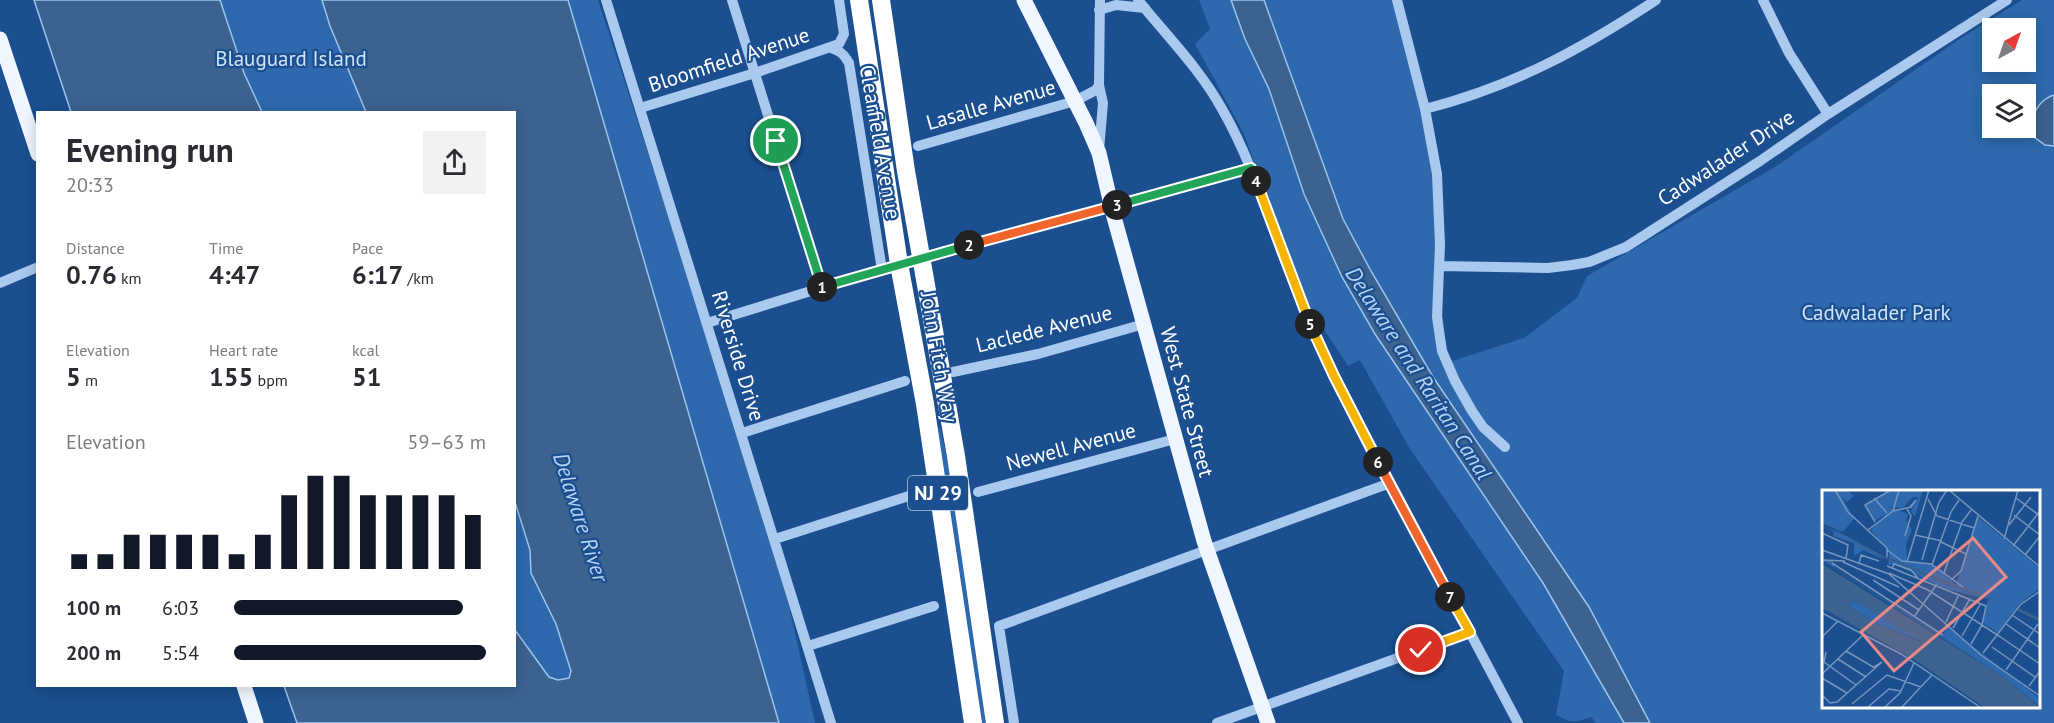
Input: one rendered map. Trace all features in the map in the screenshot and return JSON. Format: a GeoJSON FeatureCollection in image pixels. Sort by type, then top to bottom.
{"type":"FeatureCollection","features":[{"type":"Feature","properties":{"kind":"highway","name":"John Fitch Way"},"geometry":{"type":"LineString","coordinates":[[859,0],[891,267],[925,404],[973,723]]}},
{"type":"Feature","properties":{"kind":"highway","name":"John Fitch Way"},"geometry":{"type":"LineString","coordinates":[[881,0],[906,171],[956,456],[995,723]]}},
{"type":"Feature","properties":{"kind":"main road"},"geometry":{"type":"LineString","coordinates":[[1024,0],[1099,153]]}},
{"type":"Feature","properties":{"kind":"main road"},"geometry":{"type":"LineString","coordinates":[[1,47],[36,148]]}},
{"type":"Feature","properties":{"kind":"main road","name":"West State Street"},"geometry":{"type":"LineString","coordinates":[[1099,153],[1207,550],[1268,723]]}},
{"type":"Feature","properties":{"kind":"main road"},"geometry":{"type":"LineString","coordinates":[[244,687],[256,723]]}},
{"type":"Feature","properties":{"kind":"street","name":"Riverside Drive"},"geometry":{"type":"LineString","coordinates":[[606,0],[831,723]]}},
{"type":"Feature","properties":{"kind":"street"},"geometry":{"type":"LineString","coordinates":[[732,0],[822,288]]}},
{"type":"Feature","properties":{"kind":"street","name":"Clearfield Avenue"},"geometry":{"type":"LineString","coordinates":[[831,48],[839,44],[843,37],[838,0]]}},
{"type":"Feature","properties":{"kind":"street"},"geometry":{"type":"LineString","coordinates":[[1397,0],[1425,109],[1437,174],[1440,222],[1437,318],[1442,351],[1466,401],[1483,427],[1505,447]]}},
{"type":"Feature","properties":{"kind":"street"},"geometry":{"type":"LineString","coordinates":[[1425,109],[1470,96],[1542,68],[1582,47],[1656,0]]}},
{"type":"Feature","properties":{"kind":"street"},"geometry":{"type":"LineString","coordinates":[[1762,0],[1789,52],[1828,114]]}},
{"type":"Feature","properties":{"kind":"street","name":"Cadwalader Drive"},"geometry":{"type":"LineString","coordinates":[[1439,266],[1548,268],[1589,262],[1626,247],[2007,0]]}},
{"type":"Feature","properties":{"kind":"street"},"geometry":{"type":"LineString","coordinates":[[1100,5],[1142,4],[1211,91],[1236,133],[1307,318],[1334,376],[1518,723]]}},
{"type":"Feature","properties":{"kind":"street","name":"West State Street"},"geometry":{"type":"LineString","coordinates":[[1099,153],[1103,103],[1100,85],[1100,5]]}},
{"type":"Feature","properties":{"kind":"street","name":"Bloomfield Avenue"},"geometry":{"type":"LineString","coordinates":[[640,108],[831,48]]}},
{"type":"Feature","properties":{"kind":"street","name":"Clearfield Avenue"},"geometry":{"type":"LineString","coordinates":[[831,48],[845,55],[849,63],[891,267]]}},
{"type":"Feature","properties":{"kind":"street"},"geometry":{"type":"LineString","coordinates":[[1075,101],[1096,90],[1100,85]]}},
{"type":"Feature","properties":{"kind":"street","name":"Lasalle Avenue"},"geometry":{"type":"LineString","coordinates":[[918,146],[1075,101]]}},
{"type":"Feature","properties":{"kind":"street"},"geometry":{"type":"LineString","coordinates":[[707,323],[921,258],[1251,168]]}},
{"type":"Feature","properties":{"kind":"street"},"geometry":{"type":"LineString","coordinates":[[0,283],[36,268]]}},
{"type":"Feature","properties":{"kind":"street","name":"Laclede Avenue"},"geometry":{"type":"LineString","coordinates":[[953,372],[1038,354],[1144,324]]}},
{"type":"Feature","properties":{"kind":"street"},"geometry":{"type":"LineString","coordinates":[[742,433],[905,381]]}},
{"type":"Feature","properties":{"kind":"street","name":"Newell Avenue"},"geometry":{"type":"LineString","coordinates":[[978,492],[1176,439]]}},
{"type":"Feature","properties":{"kind":"street"},"geometry":{"type":"LineString","coordinates":[[1014,723],[999,626],[1390,483]]}},
{"type":"Feature","properties":{"kind":"street"},"geometry":{"type":"LineString","coordinates":[[775,539],[918,493]]}},
{"type":"Feature","properties":{"kind":"street"},"geometry":{"type":"LineString","coordinates":[[808,646],[934,606]]}},
{"type":"Feature","properties":{"kind":"street"},"geometry":{"type":"LineString","coordinates":[[1217,723],[1470,632]]}},
{"type":"Feature","properties":{"kind":"green space","name":"Blauguard Island"},"geometry":{"type":"Polygon","coordinates":[[[220,0],[322,0],[330,26],[366,111],[262,111],[244,73],[220,0]]]}},
{"type":"Feature","properties":{"kind":"green space"},"geometry":{"type":"Polygon","coordinates":[[[568,0],[598,0],[687,273],[789,606],[815,723],[779,723],[568,0]]]}},
{"type":"Feature","properties":{"kind":"green space"},"geometry":{"type":"Polygon","coordinates":[[[1199,0],[1231,0],[1245,39],[1269,89],[1304,195],[1342,277],[1543,583],[1624,723],[1596,723],[1591,717],[1573,721],[1556,715],[1564,671],[1410,449],[1360,360],[1348,366],[1310,308],[1243,132],[1195,44],[1210,29],[1199,0]]]}},
{"type":"Feature","properties":{"kind":"green space","name":"Cadwalader Park"},"geometry":{"type":"Polygon","coordinates":[[[1264,0],[1398,0],[1431,131],[1446,363],[1524,338],[1577,298],[1587,276],[1775,167],[1982,25],[1982,72],[2036,72],[2036,18],[1993,18],[2022,0],[2054,0],[2054,723],[1640,723],[1622,670],[1589,607],[1433,377],[1343,219],[1264,0]]]}},
{"type":"Feature","properties":{"kind":"green space"},"geometry":{"type":"Polygon","coordinates":[[[940,427],[955,494],[986,723],[980,723],[938,428],[940,427]]]}},
{"type":"Feature","properties":{"kind":"green space"},"geometry":{"type":"Polygon","coordinates":[[[516,508],[530,550],[531,573],[556,624],[571,671],[569,678],[558,680],[549,677],[516,631],[516,508]]]}},
{"type":"Feature","properties":{"kind":"water"},"geometry":{"type":"Polygon","coordinates":[[[34,0],[220,0],[244,73],[262,111],[71,111],[34,0]]]}},
{"type":"Feature","properties":{"kind":"water","name":"Delaware River"},"geometry":{"type":"Polygon","coordinates":[[[322,0],[568,0],[779,723],[297,723],[284,687],[516,687],[516,631],[549,677],[558,680],[569,678],[571,671],[556,624],[531,573],[530,550],[516,505],[516,111],[366,111],[330,26],[322,0]]]}},
{"type":"Feature","properties":{"kind":"water","name":"Delaware and Raritan Canal"},"geometry":{"type":"Polygon","coordinates":[[[1231,0],[1264,0],[1343,219],[1433,377],[1589,607],[1650,723],[1624,723],[1543,583],[1375,334],[1342,277],[1304,194],[1269,89],[1245,39],[1231,0]]]}},
{"type":"Feature","properties":{"kind":"water"},"geometry":{"type":"Polygon","coordinates":[[[2054,95],[2054,146],[2045,145],[2035,138],[2036,110],[2054,95]]]}},
{"type":"Feature","properties":{"kind":"route"},"geometry":{"type":"LineString","coordinates":[[776,141],[822,288],[899,264],[1251,168],[1307,318],[1334,376],[1470,632],[1421,650]]}}]}
